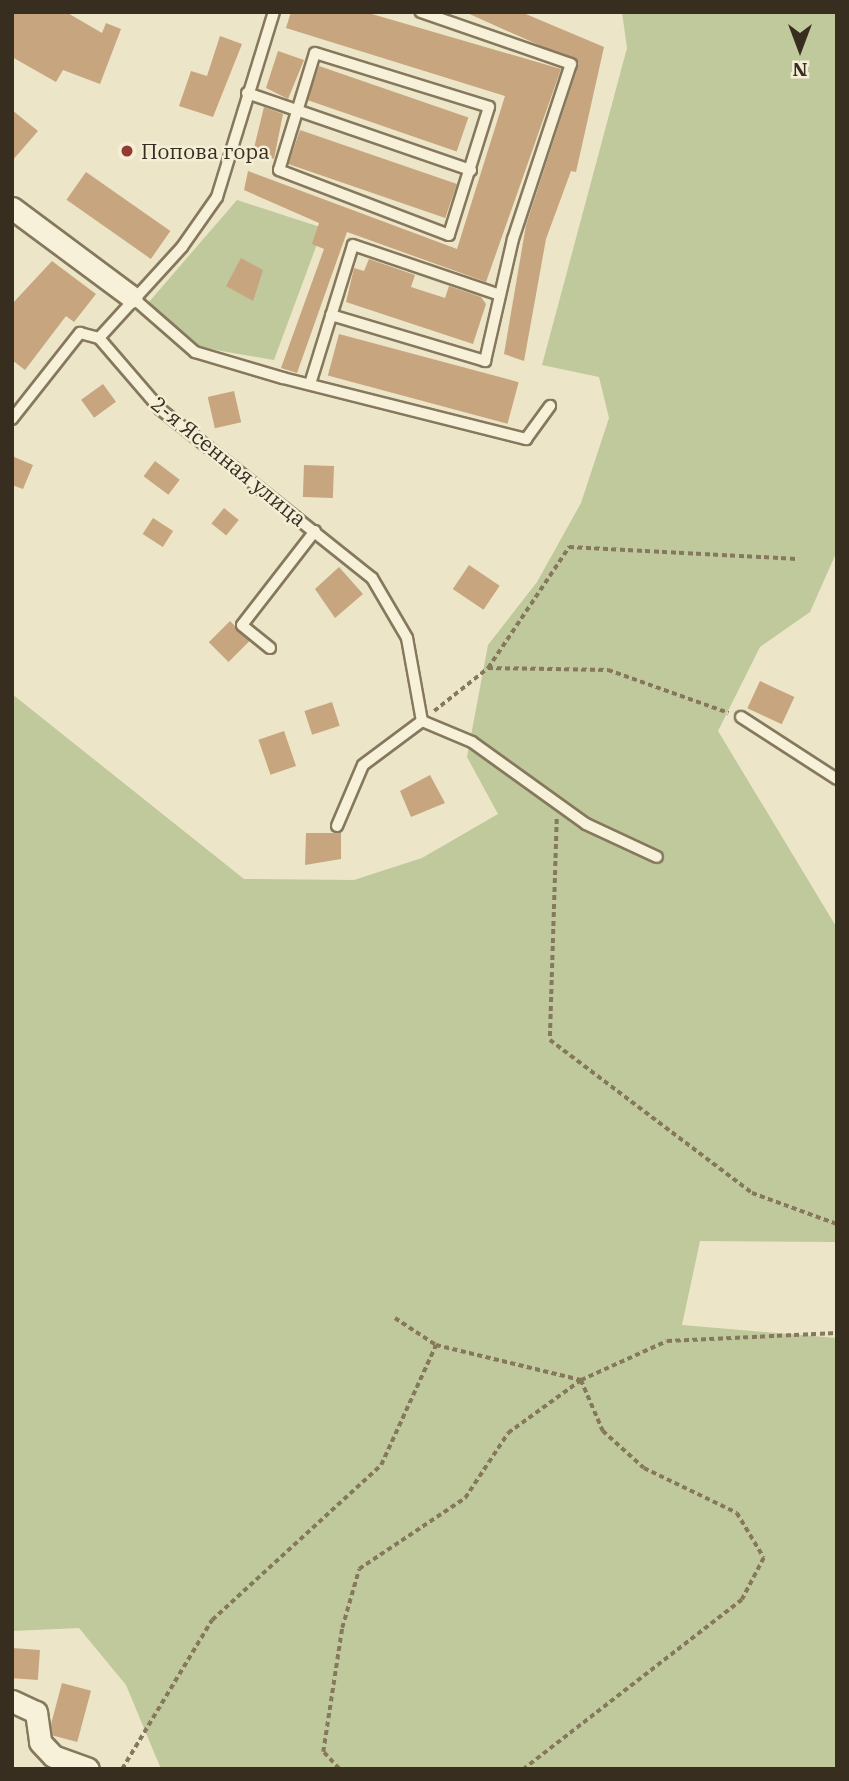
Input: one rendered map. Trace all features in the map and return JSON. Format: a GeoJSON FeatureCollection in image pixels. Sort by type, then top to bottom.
{"type":"FeatureCollection","features":[{"type":"Feature","properties":{"kind":"street"},"geometry":{"type":"LineString","coordinates":[[12,208],[132,298]]}},
{"type":"Feature","properties":{"kind":"street"},"geometry":{"type":"LineString","coordinates":[[12,1701],[36,1712],[40,1742],[53,1756],[88,1769]]}},
{"type":"Feature","properties":{"kind":"lane"},"geometry":{"type":"LineString","coordinates":[[12,419],[80,333],[99,338],[132,298],[182,247],[217,197],[274,12]]}},
{"type":"Feature","properties":{"kind":"lane"},"geometry":{"type":"LineString","coordinates":[[331,315],[485,361],[500,295],[571,64],[421,12]]}},
{"type":"Feature","properties":{"kind":"lane"},"geometry":{"type":"LineString","coordinates":[[315,53],[489,107],[471,170],[449,235],[279,170],[315,53]]}},
{"type":"Feature","properties":{"kind":"lane"},"geometry":{"type":"LineString","coordinates":[[247,93],[471,170]]}},
{"type":"Feature","properties":{"kind":"lane"},"geometry":{"type":"LineString","coordinates":[[310,384],[354,245],[500,295]]}},
{"type":"Feature","properties":{"kind":"lane"},"geometry":{"type":"LineString","coordinates":[[132,298],[195,352],[310,384],[526,439],[550,406]]}},
{"type":"Feature","properties":{"kind":"lane","name":"2-я Ясенная улица"},"geometry":{"type":"LineString","coordinates":[[99,338],[160,409],[351,557],[390,604],[407,638],[422,721]]}},
{"type":"Feature","properties":{"kind":"lane"},"geometry":{"type":"LineString","coordinates":[[270,648],[242,625],[315,531]]}},
{"type":"Feature","properties":{"kind":"lane"},"geometry":{"type":"LineString","coordinates":[[741,717],[837,779]]}},
{"type":"Feature","properties":{"kind":"lane"},"geometry":{"type":"LineString","coordinates":[[337,826],[363,765],[422,721],[472,741],[558,804],[657,857]]}},
{"type":"Feature","properties":{"kind":"path"},"geometry":{"type":"LineString","coordinates":[[422,721],[488,668],[569,547],[797,559]]}},
{"type":"Feature","properties":{"kind":"path"},"geometry":{"type":"LineString","coordinates":[[488,668],[608,670],[741,717]]}},
{"type":"Feature","properties":{"kind":"path"},"geometry":{"type":"LineString","coordinates":[[558,804],[550,1040],[752,1193],[837,1224]]}},
{"type":"Feature","properties":{"kind":"path"},"geometry":{"type":"LineString","coordinates":[[395,1318],[436,1345],[581,1380]]}},
{"type":"Feature","properties":{"kind":"path"},"geometry":{"type":"LineString","coordinates":[[339,1769],[323,1752],[342,1628],[359,1569],[465,1498],[509,1433],[581,1380],[667,1342],[837,1333]]}},
{"type":"Feature","properties":{"kind":"path"},"geometry":{"type":"LineString","coordinates":[[122,1769],[212,1619],[381,1465],[436,1345]]}},
{"type":"Feature","properties":{"kind":"path"},"geometry":{"type":"LineString","coordinates":[[524,1769],[742,1600],[764,1558],[737,1513],[644,1468],[603,1431],[581,1380]]}},
{"type":"Feature","properties":{"kind":"green space"},"geometry":{"type":"Polygon","coordinates":[[[622,12],[837,12],[837,551],[810,612],[760,647],[718,731],[837,928],[837,1242],[700,1241],[682,1325],[837,1338],[837,1769],[161,1769],[126,1685],[79,1628],[12,1631],[12,694],[244,879],[354,880],[422,858],[498,814],[467,757],[488,645],[537,582],[581,503],[609,418],[599,377],[542,365],[627,48],[622,12]]]}},
{"type":"Feature","properties":{"kind":"green space"},"geometry":{"type":"Polygon","coordinates":[[[237,200],[323,228],[274,360],[199,347],[149,302],[237,200]]]}},
{"type":"Feature","properties":{"kind":"building"},"geometry":{"type":"Polygon","coordinates":[[[12,12],[66,12],[102,33],[106,23],[121,29],[100,84],[63,70],[56,82],[12,57],[12,12]]]}},
{"type":"Feature","properties":{"kind":"building"},"geometry":{"type":"Polygon","coordinates":[[[291,12],[365,12],[561,69],[486,282],[347,232],[297,373],[281,368],[324,249],[312,244],[319,223],[244,190],[248,171],[457,249],[505,96],[286,28],[291,12]]]}},
{"type":"Feature","properties":{"kind":"building"},"geometry":{"type":"Polygon","coordinates":[[[465,12],[521,12],[604,47],[576,172],[571,171],[546,239],[524,361],[504,354],[526,225],[579,63],[465,12]]]}},
{"type":"Feature","properties":{"kind":"building"},"geometry":{"type":"Polygon","coordinates":[[[220,36],[242,44],[213,117],[179,106],[191,71],[207,76],[220,36]]]}},
{"type":"Feature","properties":{"kind":"building"},"geometry":{"type":"Polygon","coordinates":[[[278,51],[304,60],[288,99],[266,88],[278,51]]]}},
{"type":"Feature","properties":{"kind":"building"},"geometry":{"type":"Polygon","coordinates":[[[319,66],[468,117],[457,151],[307,100],[319,66]]]}},
{"type":"Feature","properties":{"kind":"building"},"geometry":{"type":"Polygon","coordinates":[[[264,107],[283,114],[274,159],[253,152],[264,107]]]}},
{"type":"Feature","properties":{"kind":"building"},"geometry":{"type":"Polygon","coordinates":[[[12,110],[38,131],[12,161],[12,110]]]}},
{"type":"Feature","properties":{"kind":"building"},"geometry":{"type":"Polygon","coordinates":[[[300,130],[457,184],[445,218],[288,164],[300,130]]]}},
{"type":"Feature","properties":{"kind":"building"},"geometry":{"type":"Polygon","coordinates":[[[86,172],[170,231],[151,259],[66,200],[86,172]]]}},
{"type":"Feature","properties":{"kind":"building"},"geometry":{"type":"Polygon","coordinates":[[[241,258],[263,270],[253,301],[226,286],[241,258]]]}},
{"type":"Feature","properties":{"kind":"building"},"geometry":{"type":"Polygon","coordinates":[[[369,259],[415,275],[411,287],[445,298],[449,286],[481,297],[486,304],[473,344],[346,302],[354,268],[364,271],[369,259]]]}},
{"type":"Feature","properties":{"kind":"building"},"geometry":{"type":"Polygon","coordinates":[[[52,261],[96,294],[74,322],[66,316],[25,370],[12,360],[12,304],[52,261]]]}},
{"type":"Feature","properties":{"kind":"building"},"geometry":{"type":"Polygon","coordinates":[[[339,334],[519,382],[508,424],[328,376],[339,334]]]}},
{"type":"Feature","properties":{"kind":"building"},"geometry":{"type":"Polygon","coordinates":[[[103,384],[116,402],[94,418],[81,400],[103,384]]]}},
{"type":"Feature","properties":{"kind":"building"},"geometry":{"type":"Polygon","coordinates":[[[234,391],[241,422],[215,428],[208,397],[234,391]]]}},
{"type":"Feature","properties":{"kind":"building"},"geometry":{"type":"Polygon","coordinates":[[[12,456],[33,465],[23,489],[12,485],[12,456]]]}},
{"type":"Feature","properties":{"kind":"building"},"geometry":{"type":"Polygon","coordinates":[[[155,461],[180,480],[168,495],[144,476],[155,461]]]}},
{"type":"Feature","properties":{"kind":"building"},"geometry":{"type":"Polygon","coordinates":[[[304,465],[334,466],[333,498],[303,497],[304,465]]]}},
{"type":"Feature","properties":{"kind":"building"},"geometry":{"type":"Polygon","coordinates":[[[224,508],[239,520],[226,536],[211,524],[224,508]]]}},
{"type":"Feature","properties":{"kind":"building"},"geometry":{"type":"Polygon","coordinates":[[[153,518],[173,531],[163,547],[143,534],[153,518]]]}},
{"type":"Feature","properties":{"kind":"building"},"geometry":{"type":"Polygon","coordinates":[[[469,565],[500,586],[483,610],[453,589],[469,565]]]}},
{"type":"Feature","properties":{"kind":"building"},"geometry":{"type":"Polygon","coordinates":[[[339,567],[363,594],[335,618],[315,589],[339,567]]]}},
{"type":"Feature","properties":{"kind":"building"},"geometry":{"type":"Polygon","coordinates":[[[230,621],[250,641],[229,662],[209,642],[230,621]]]}},
{"type":"Feature","properties":{"kind":"building"},"geometry":{"type":"Polygon","coordinates":[[[760,681],[794,697],[782,724],[747,708],[760,681]]]}},
{"type":"Feature","properties":{"kind":"building"},"geometry":{"type":"Polygon","coordinates":[[[332,702],[340,726],[312,735],[304,711],[332,702]]]}},
{"type":"Feature","properties":{"kind":"building"},"geometry":{"type":"Polygon","coordinates":[[[284,731],[296,766],[271,775],[258,740],[284,731]]]}},
{"type":"Feature","properties":{"kind":"building"},"geometry":{"type":"Polygon","coordinates":[[[430,775],[445,803],[411,817],[400,791],[430,775]]]}},
{"type":"Feature","properties":{"kind":"building"},"geometry":{"type":"Polygon","coordinates":[[[306,833],[341,833],[341,859],[305,865],[306,833]]]}},
{"type":"Feature","properties":{"kind":"building"},"geometry":{"type":"Polygon","coordinates":[[[12,1648],[40,1650],[38,1680],[12,1678],[12,1648]]]}},
{"type":"Feature","properties":{"kind":"building"},"geometry":{"type":"Polygon","coordinates":[[[62,1683],[91,1691],[77,1742],[48,1734],[62,1683]]]}},
{"type":"Feature","properties":{"kind":"place","name":"Попова гора"},"geometry":{"type":"Point","coordinates":[127,151]}}]}
